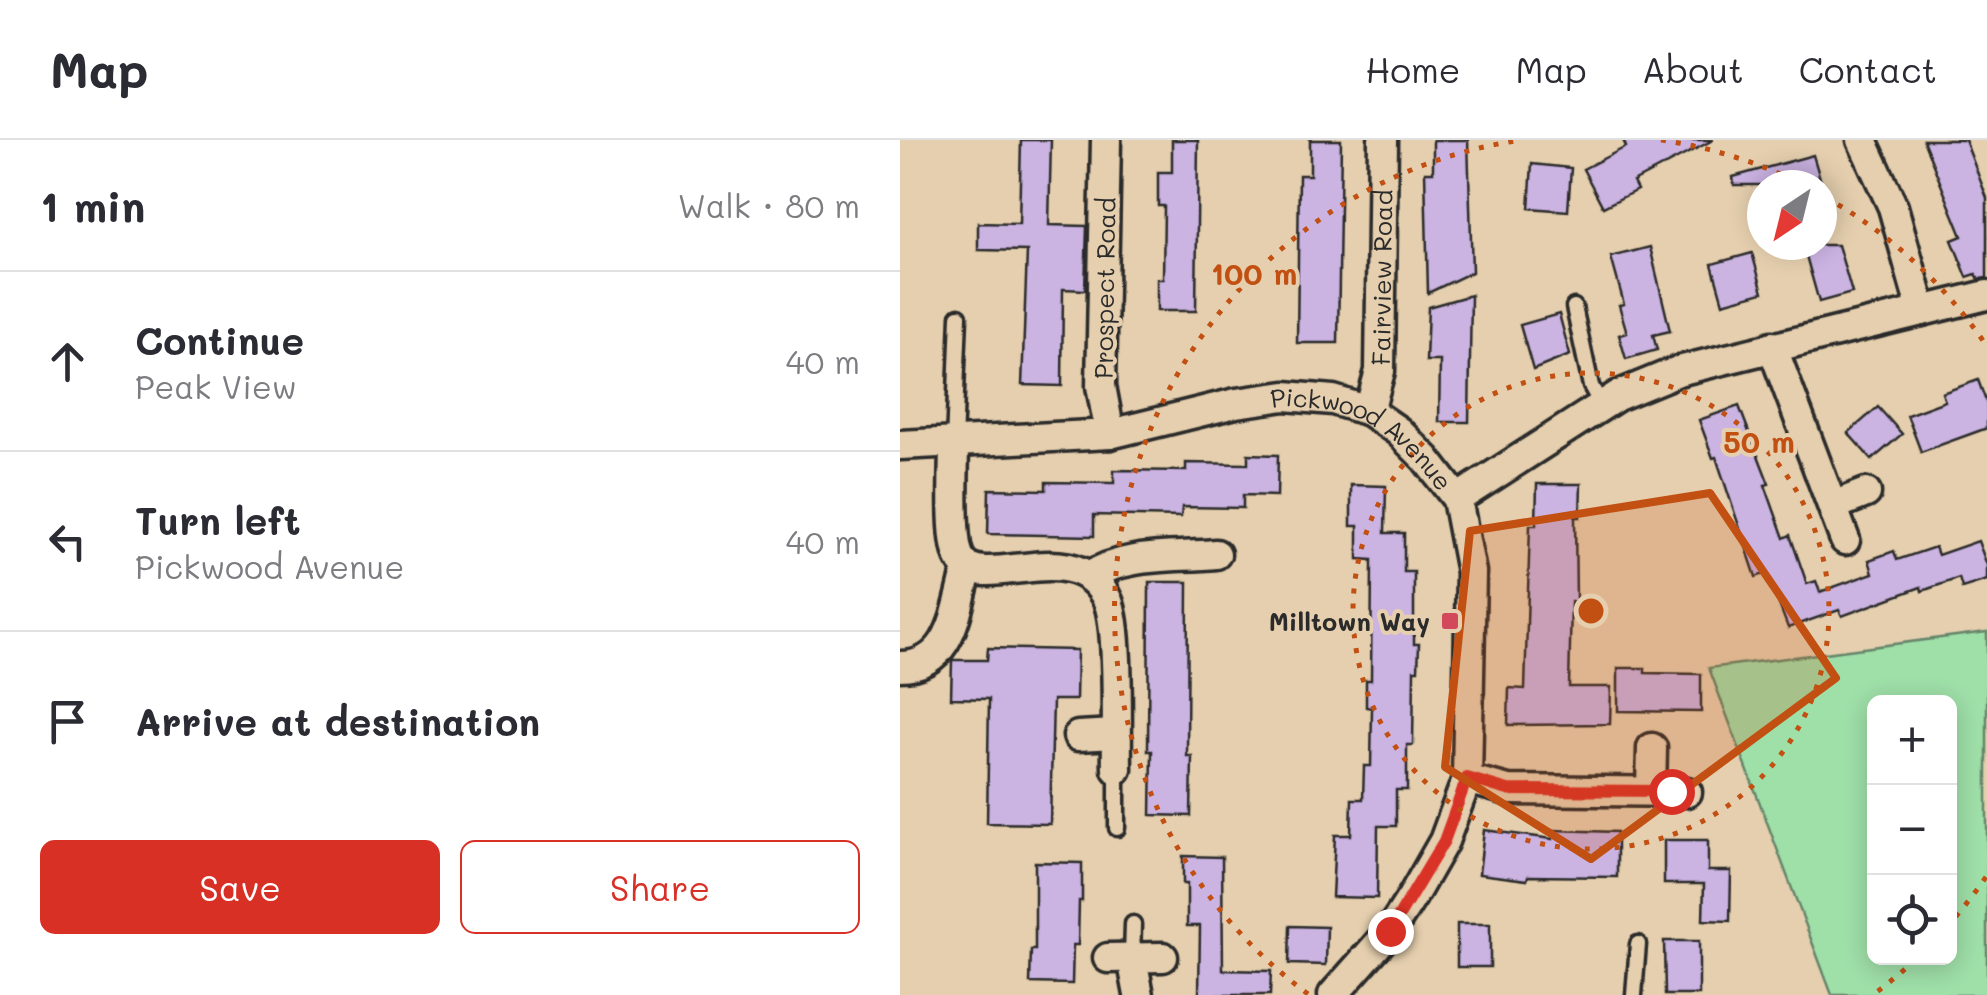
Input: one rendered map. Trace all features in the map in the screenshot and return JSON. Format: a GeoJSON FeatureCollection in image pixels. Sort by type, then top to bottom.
{"type":"FeatureCollection","features":[{"type":"Feature","properties":{"kind":"street","name":"Prospect Road"},"geometry":{"type":"LineString","coordinates":[[1106,140],[1102,386],[1110,434]]}},
{"type":"Feature","properties":{"kind":"street","name":"Fairview Road"},"geometry":{"type":"LineString","coordinates":[[1369,411],[1380,371],[1383,140]]}},
{"type":"Feature","properties":{"kind":"street"},"geometry":{"type":"LineString","coordinates":[[1862,140],[1893,207],[1922,311]]}},
{"type":"Feature","properties":{"kind":"street"},"geometry":{"type":"LineString","coordinates":[[1457,500],[1618,396],[1678,371],[1987,295]]}},
{"type":"Feature","properties":{"kind":"street"},"geometry":{"type":"LineString","coordinates":[[1772,346],[1846,540]]}},
{"type":"Feature","properties":{"kind":"street","name":"Pickwood Avenue"},"geometry":{"type":"LineString","coordinates":[[900,445],[1110,434],[1285,396],[1334,400],[1369,411],[1412,445],[1457,500],[1471,572],[1467,778],[1444,841],[1412,897],[1390,931],[1334,995]]}},
{"type":"Feature","properties":{"kind":"street"},"geometry":{"type":"LineString","coordinates":[[954,444],[956,538],[959,557],[968,568],[981,572],[1047,564],[1072,567],[1088,577],[1108,600],[1113,628],[1117,768]]}},
{"type":"Feature","properties":{"kind":"street"},"geometry":{"type":"LineString","coordinates":[[1833,506],[1866,493]]}},
{"type":"Feature","properties":{"kind":"street"},"geometry":{"type":"LineString","coordinates":[[1088,577],[1103,567],[1124,562],[1216,554]]}},
{"type":"Feature","properties":{"kind":"street"},"geometry":{"type":"LineString","coordinates":[[900,666],[921,666],[939,652],[950,630],[968,568]]}},
{"type":"Feature","properties":{"kind":"street"},"geometry":{"type":"LineString","coordinates":[[1078,736],[1116,734]]}},
{"type":"Feature","properties":{"kind":"street"},"geometry":{"type":"LineString","coordinates":[[1651,790],[1652,748]]}},
{"type":"Feature","properties":{"kind":"street"},"geometry":{"type":"LineString","coordinates":[[1467,778],[1508,790],[1687,792]]}},
{"type":"Feature","properties":{"kind":"street"},"geometry":{"type":"LineString","coordinates":[[1139,995],[1120,958],[1163,957]]}},
{"type":"Feature","properties":{"kind":"lane"},"geometry":{"type":"LineString","coordinates":[[1574,307],[1591,386],[1602,406]]}},
{"type":"Feature","properties":{"kind":"lane"},"geometry":{"type":"LineString","coordinates":[[954,444],[958,316]]}},
{"type":"Feature","properties":{"kind":"lane"},"geometry":{"type":"LineString","coordinates":[[1117,768],[1117,828]]}},
{"type":"Feature","properties":{"kind":"lane"},"geometry":{"type":"LineString","coordinates":[[1120,958],[1133,924]]}},
{"type":"Feature","properties":{"kind":"lane"},"geometry":{"type":"LineString","coordinates":[[1634,995],[1638,944]]}},
{"type":"Feature","properties":{"kind":"highlighted area"},"geometry":{"type":"Polygon","coordinates":[[[1710,493],[1836,678],[1591,859],[1445,767],[1470,531],[1710,493]]]}},
{"type":"Feature","properties":{"kind":"green space"},"geometry":{"type":"Polygon","coordinates":[[[1987,632],[1987,995],[1832,995],[1709,668],[1987,632]]]}},
{"type":"Feature","properties":{"kind":"building"},"geometry":{"type":"Polygon","coordinates":[[[1021,140],[1051,140],[1049,225],[1087,226],[1085,290],[1063,289],[1062,386],[1022,385],[1027,251],[978,250],[978,223],[1019,224],[1021,140]]]}},
{"type":"Feature","properties":{"kind":"building"},"geometry":{"type":"Polygon","coordinates":[[[1172,140],[1198,140],[1196,311],[1157,311],[1157,279],[1163,279],[1164,206],[1158,206],[1158,172],[1172,172],[1172,140]]]}},
{"type":"Feature","properties":{"kind":"building"},"geometry":{"type":"Polygon","coordinates":[[[1310,140],[1341,140],[1338,343],[1297,343],[1299,175],[1310,175],[1310,140]]]}},
{"type":"Feature","properties":{"kind":"building"},"geometry":{"type":"Polygon","coordinates":[[[1433,140],[1468,140],[1472,272],[1428,293],[1425,172],[1433,172],[1433,140]]]}},
{"type":"Feature","properties":{"kind":"building"},"geometry":{"type":"Polygon","coordinates":[[[1623,140],[1713,140],[1633,182],[1637,190],[1603,207],[1583,169],[1626,147],[1623,140]]]}},
{"type":"Feature","properties":{"kind":"building"},"geometry":{"type":"Polygon","coordinates":[[[1923,140],[1965,140],[1987,198],[1987,278],[1979,279],[1976,274],[1967,277],[1952,240],[1962,236],[1923,140]]]}},
{"type":"Feature","properties":{"kind":"building"},"geometry":{"type":"Polygon","coordinates":[[[1813,155],[1818,170],[1758,170],[1813,155]]]}},
{"type":"Feature","properties":{"kind":"building"},"geometry":{"type":"Polygon","coordinates":[[[1532,164],[1571,168],[1568,211],[1529,208],[1532,164]]]}},
{"type":"Feature","properties":{"kind":"building"},"geometry":{"type":"Polygon","coordinates":[[[1747,173],[1747,185],[1734,185],[1733,177],[1747,173]]]}},
{"type":"Feature","properties":{"kind":"building"},"geometry":{"type":"Polygon","coordinates":[[[1838,245],[1852,293],[1819,302],[1807,260],[1837,260],[1838,245]]]}},
{"type":"Feature","properties":{"kind":"building"},"geometry":{"type":"Polygon","coordinates":[[[1650,247],[1670,331],[1653,335],[1657,350],[1626,359],[1619,335],[1627,333],[1619,305],[1624,304],[1611,257],[1650,247]]]}},
{"type":"Feature","properties":{"kind":"building"},"geometry":{"type":"Polygon","coordinates":[[[1747,254],[1747,260],[1754,260],[1763,292],[1723,303],[1712,264],[1747,254]]]}},
{"type":"Feature","properties":{"kind":"building"},"geometry":{"type":"Polygon","coordinates":[[[1471,295],[1469,422],[1439,422],[1440,361],[1426,361],[1428,307],[1471,295]]]}},
{"type":"Feature","properties":{"kind":"building"},"geometry":{"type":"Polygon","coordinates":[[[1559,314],[1570,355],[1533,370],[1520,325],[1559,314]]]}},
{"type":"Feature","properties":{"kind":"building"},"geometry":{"type":"Polygon","coordinates":[[[1978,380],[1987,404],[1987,428],[1921,452],[1907,415],[1945,401],[1942,393],[1978,380]]]}},
{"type":"Feature","properties":{"kind":"building"},"geometry":{"type":"Polygon","coordinates":[[[1739,406],[1769,484],[1765,485],[1784,538],[1790,535],[1807,584],[1816,581],[1820,592],[1873,573],[1869,560],[1894,551],[1897,560],[1935,547],[1938,555],[1978,541],[1987,565],[1987,580],[1962,588],[1959,578],[1922,591],[1921,587],[1842,616],[1839,610],[1788,628],[1767,573],[1756,577],[1716,457],[1713,458],[1699,420],[1739,406]]]}},
{"type":"Feature","properties":{"kind":"building"},"geometry":{"type":"Polygon","coordinates":[[[1878,407],[1902,434],[1872,460],[1848,433],[1878,407]]]}},
{"type":"Feature","properties":{"kind":"building"},"geometry":{"type":"Polygon","coordinates":[[[1248,454],[1278,455],[1277,496],[1243,495],[1243,508],[1182,507],[1181,517],[1094,515],[1094,536],[988,534],[989,489],[1046,490],[1046,482],[1114,483],[1114,470],[1186,471],[1186,463],[1248,464],[1248,454]]]}},
{"type":"Feature","properties":{"kind":"building"},"geometry":{"type":"Polygon","coordinates":[[[1537,484],[1581,484],[1580,517],[1575,517],[1576,602],[1571,602],[1569,687],[1611,687],[1610,724],[1508,725],[1509,688],[1525,689],[1530,525],[1536,525],[1537,484]]]}},
{"type":"Feature","properties":{"kind":"building"},"geometry":{"type":"Polygon","coordinates":[[[1351,485],[1386,486],[1385,533],[1404,533],[1404,572],[1414,572],[1414,644],[1419,644],[1418,670],[1414,670],[1413,745],[1407,745],[1407,790],[1396,790],[1396,826],[1378,826],[1377,898],[1332,897],[1335,835],[1351,835],[1352,799],[1363,799],[1364,766],[1371,766],[1372,708],[1366,707],[1366,680],[1371,680],[1372,560],[1358,559],[1358,526],[1351,526],[1351,485]]]}},
{"type":"Feature","properties":{"kind":"building"},"geometry":{"type":"Polygon","coordinates":[[[1149,582],[1188,582],[1187,756],[1192,756],[1191,816],[1151,815],[1149,582]]]}},
{"type":"Feature","properties":{"kind":"building"},"geometry":{"type":"Polygon","coordinates":[[[988,648],[1077,650],[1076,700],[1053,700],[1050,824],[987,823],[989,699],[951,698],[952,660],[987,660],[988,648]]]}},
{"type":"Feature","properties":{"kind":"building"},"geometry":{"type":"Polygon","coordinates":[[[1618,668],[1645,668],[1645,673],[1701,674],[1701,712],[1618,711],[1618,668]]]}},
{"type":"Feature","properties":{"kind":"building"},"geometry":{"type":"Polygon","coordinates":[[[1484,830],[1553,839],[1553,830],[1617,832],[1617,877],[1528,876],[1527,880],[1479,874],[1484,830]]]}},
{"type":"Feature","properties":{"kind":"building"},"geometry":{"type":"Polygon","coordinates":[[[1664,840],[1708,840],[1708,871],[1731,871],[1730,921],[1703,920],[1704,884],[1664,884],[1664,840]]]}},
{"type":"Feature","properties":{"kind":"building"},"geometry":{"type":"Polygon","coordinates":[[[1183,856],[1222,857],[1223,970],[1271,971],[1270,995],[1199,995],[1200,926],[1187,926],[1183,856]]]}},
{"type":"Feature","properties":{"kind":"building"},"geometry":{"type":"Polygon","coordinates":[[[1035,862],[1082,863],[1082,901],[1078,945],[1073,945],[1072,984],[1030,983],[1031,950],[1035,950],[1035,862]]]}},
{"type":"Feature","properties":{"kind":"building"},"geometry":{"type":"Polygon","coordinates":[[[1457,924],[1490,924],[1490,967],[1457,967],[1457,924]]]}},
{"type":"Feature","properties":{"kind":"building"},"geometry":{"type":"Polygon","coordinates":[[[1290,926],[1327,927],[1326,965],[1289,964],[1290,926]]]}},
{"type":"Feature","properties":{"kind":"building"},"geometry":{"type":"Polygon","coordinates":[[[1664,941],[1699,941],[1699,995],[1665,995],[1664,941]]]}},
{"type":"Feature","properties":{"kind":"place","name":"Milltown Way"},"geometry":{"type":"Point","coordinates":[1450,621]}},
{"type":"Feature","properties":{"kind":"route"},"geometry":{"type":"LineString","coordinates":[[1390,931],[1444,841],[1467,778],[1508,790],[1671,791]]}}]}
